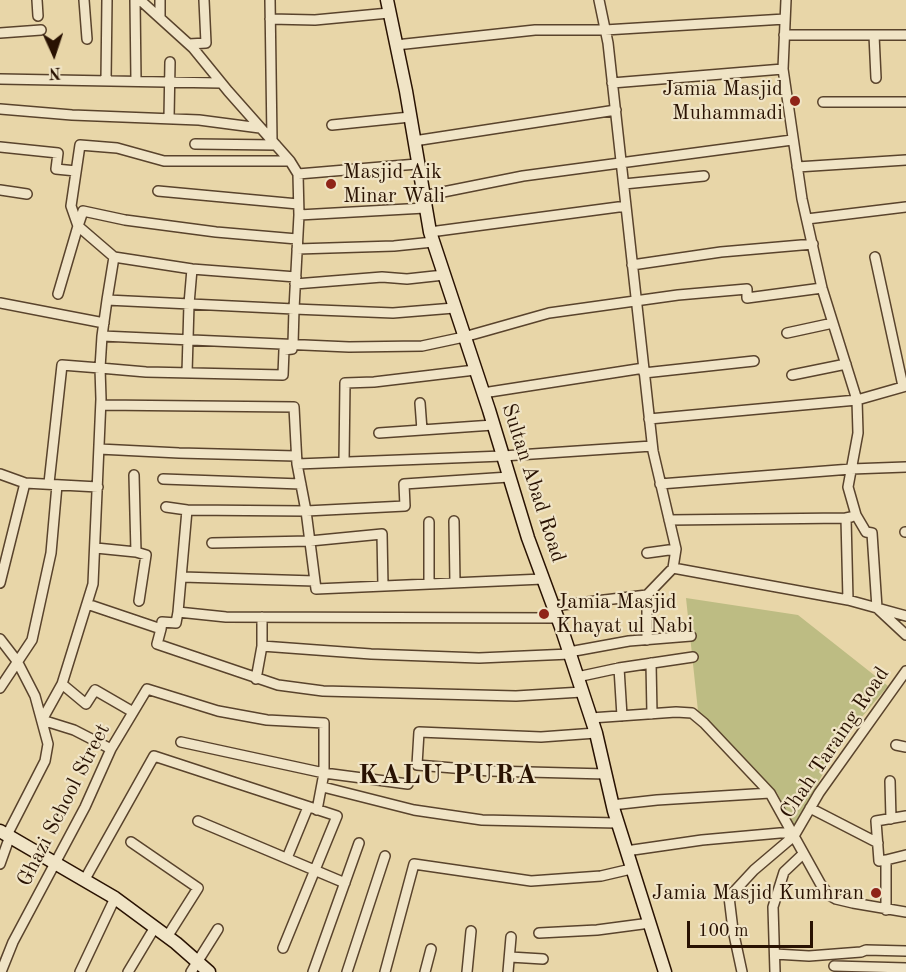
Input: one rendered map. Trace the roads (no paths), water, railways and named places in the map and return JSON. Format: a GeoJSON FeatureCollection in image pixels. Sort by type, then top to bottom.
{"type":"FeatureCollection","features":[{"type":"Feature","properties":{"kind":"street"},"geometry":{"type":"LineString","coordinates":[[37,0],[38,16]]}},
{"type":"Feature","properties":{"kind":"street"},"geometry":{"type":"LineString","coordinates":[[84,0],[87,39]]}},
{"type":"Feature","properties":{"kind":"street"},"geometry":{"type":"LineString","coordinates":[[106,80],[107,0]]}},
{"type":"Feature","properties":{"kind":"street"},"geometry":{"type":"LineString","coordinates":[[135,0],[136,80]]}},
{"type":"Feature","properties":{"kind":"street"},"geometry":{"type":"LineString","coordinates":[[0,688],[32,640],[51,553],[53,484],[62,365],[187,373],[283,375],[284,350],[292,349],[299,215],[298,174],[290,161],[189,44],[140,0]]}},
{"type":"Feature","properties":{"kind":"street"},"geometry":{"type":"LineString","coordinates":[[160,0],[160,17]]}},
{"type":"Feature","properties":{"kind":"street"},"geometry":{"type":"LineString","coordinates":[[189,44],[206,43],[204,0]]}},
{"type":"Feature","properties":{"kind":"street"},"geometry":{"type":"LineString","coordinates":[[270,0],[274,142]]}},
{"type":"Feature","properties":{"kind":"street"},"geometry":{"type":"LineString","coordinates":[[270,19],[315,20],[388,4],[396,0]]}},
{"type":"Feature","properties":{"kind":"street"},"geometry":{"type":"LineString","coordinates":[[178,612],[226,617],[262,617],[555,612],[647,595],[673,568],[676,549],[652,446],[622,163],[599,0]]}},
{"type":"Feature","properties":{"kind":"street"},"geometry":{"type":"LineString","coordinates":[[786,0],[783,69],[792,140],[822,288],[856,400],[858,433],[848,487],[851,517],[848,600]]}},
{"type":"Feature","properties":{"kind":"street","name":"Sultan Abad Road"},"geometry":{"type":"LineString","coordinates":[[388,4],[431,237],[528,538],[596,733],[612,805],[665,972]]}},
{"type":"Feature","properties":{"kind":"street"},"geometry":{"type":"LineString","coordinates":[[396,45],[535,30],[605,30],[785,19]]}},
{"type":"Feature","properties":{"kind":"street"},"geometry":{"type":"LineString","coordinates":[[0,33],[41,30]]}},
{"type":"Feature","properties":{"kind":"street"},"geometry":{"type":"LineString","coordinates":[[784,35],[906,35]]}},
{"type":"Feature","properties":{"kind":"street"},"geometry":{"type":"LineString","coordinates":[[874,35],[876,78]]}},
{"type":"Feature","properties":{"kind":"street"},"geometry":{"type":"LineString","coordinates":[[169,118],[170,62]]}},
{"type":"Feature","properties":{"kind":"street"},"geometry":{"type":"LineString","coordinates":[[612,82],[783,69]]}},
{"type":"Feature","properties":{"kind":"street"},"geometry":{"type":"LineString","coordinates":[[0,79],[221,83]]}},
{"type":"Feature","properties":{"kind":"street"},"geometry":{"type":"LineString","coordinates":[[823,102],[906,102]]}},
{"type":"Feature","properties":{"kind":"street"},"geometry":{"type":"LineString","coordinates":[[0,109],[72,115],[200,120],[260,128]]}},
{"type":"Feature","properties":{"kind":"street"},"geometry":{"type":"LineString","coordinates":[[414,141],[615,110]]}},
{"type":"Feature","properties":{"kind":"street"},"geometry":{"type":"LineString","coordinates":[[332,125],[410,117]]}},
{"type":"Feature","properties":{"kind":"street"},"geometry":{"type":"LineString","coordinates":[[299,215],[424,202],[523,176],[792,140]]}},
{"type":"Feature","properties":{"kind":"street"},"geometry":{"type":"LineString","coordinates":[[195,144],[274,142]]}},
{"type":"Feature","properties":{"kind":"street"},"geometry":{"type":"LineString","coordinates":[[290,161],[164,161],[117,148],[80,145],[71,206],[78,226],[114,257],[296,281],[382,277],[407,279],[444,275]]}},
{"type":"Feature","properties":{"kind":"street"},"geometry":{"type":"LineString","coordinates":[[0,147],[58,153],[56,169],[76,171]]}},
{"type":"Feature","properties":{"kind":"street"},"geometry":{"type":"LineString","coordinates":[[797,167],[906,160]]}},
{"type":"Feature","properties":{"kind":"street"},"geometry":{"type":"LineString","coordinates":[[298,174],[417,164]]}},
{"type":"Feature","properties":{"kind":"street"},"geometry":{"type":"LineString","coordinates":[[624,184],[704,176]]}},
{"type":"Feature","properties":{"kind":"street"},"geometry":{"type":"LineString","coordinates":[[0,190],[27,194]]}},
{"type":"Feature","properties":{"kind":"street"},"geometry":{"type":"LineString","coordinates":[[158,191],[298,204]]}},
{"type":"Feature","properties":{"kind":"street"},"geometry":{"type":"LineString","coordinates":[[297,249],[394,246],[431,237],[626,206]]}},
{"type":"Feature","properties":{"kind":"street"},"geometry":{"type":"LineString","coordinates":[[807,219],[906,207]]}},
{"type":"Feature","properties":{"kind":"street"},"geometry":{"type":"LineString","coordinates":[[57,294],[83,211],[125,220],[216,232],[297,239]]}},
{"type":"Feature","properties":{"kind":"street"},"geometry":{"type":"LineString","coordinates":[[632,265],[721,252],[813,244]]}},
{"type":"Feature","properties":{"kind":"street"},"geometry":{"type":"LineString","coordinates":[[42,720],[62,684],[93,584],[102,336],[114,257]]}},
{"type":"Feature","properties":{"kind":"street"},"geometry":{"type":"LineString","coordinates":[[649,419],[856,400],[904,386],[875,257]]}},
{"type":"Feature","properties":{"kind":"street"},"geometry":{"type":"LineString","coordinates":[[187,373],[192,269]]}},
{"type":"Feature","properties":{"kind":"street"},"geometry":{"type":"LineString","coordinates":[[102,336],[349,347],[422,346],[549,314],[636,301],[678,295],[747,290],[747,298],[822,288]]}},
{"type":"Feature","properties":{"kind":"street"},"geometry":{"type":"LineString","coordinates":[[107,300],[393,313],[454,308]]}},
{"type":"Feature","properties":{"kind":"street"},"geometry":{"type":"LineString","coordinates":[[0,303],[104,323]]}},
{"type":"Feature","properties":{"kind":"street"},"geometry":{"type":"LineString","coordinates":[[787,333],[833,323]]}},
{"type":"Feature","properties":{"kind":"street"},"geometry":{"type":"LineString","coordinates":[[483,393],[644,371],[754,361]]}},
{"type":"Feature","properties":{"kind":"street"},"geometry":{"type":"LineString","coordinates":[[792,375],[846,364]]}},
{"type":"Feature","properties":{"kind":"street"},"geometry":{"type":"LineString","coordinates":[[344,462],[345,383],[374,382],[475,370]]}},
{"type":"Feature","properties":{"kind":"street"},"geometry":{"type":"LineString","coordinates":[[420,403],[422,430]]}},
{"type":"Feature","properties":{"kind":"street"},"geometry":{"type":"LineString","coordinates":[[101,405],[294,408],[297,460],[316,589],[543,579]]}},
{"type":"Feature","properties":{"kind":"street"},"geometry":{"type":"LineString","coordinates":[[379,433],[493,425]]}},
{"type":"Feature","properties":{"kind":"street"},"geometry":{"type":"LineString","coordinates":[[99,448],[344,462],[503,456],[652,446]]}},
{"type":"Feature","properties":{"kind":"street"},"geometry":{"type":"LineString","coordinates":[[660,484],[906,467]]}},
{"type":"Feature","properties":{"kind":"street"},"geometry":{"type":"LineString","coordinates":[[0,474],[25,483],[98,487]]}},
{"type":"Feature","properties":{"kind":"street"},"geometry":{"type":"LineString","coordinates":[[134,475],[136,552]]}},
{"type":"Feature","properties":{"kind":"street"},"geometry":{"type":"LineString","coordinates":[[166,507],[188,510],[306,511],[405,506],[404,484],[509,477]]}},
{"type":"Feature","properties":{"kind":"street"},"geometry":{"type":"LineString","coordinates":[[163,479],[301,484]]}},
{"type":"Feature","properties":{"kind":"street"},"geometry":{"type":"LineString","coordinates":[[0,583],[25,483]]}},
{"type":"Feature","properties":{"kind":"street"},"geometry":{"type":"LineString","coordinates":[[188,510],[176,622],[162,622],[157,644],[256,679],[278,685],[323,691],[516,696],[582,692]]}},
{"type":"Feature","properties":{"kind":"street"},"geometry":{"type":"LineString","coordinates":[[669,520],[851,517],[866,532],[872,533],[877,608],[906,635]]}},
{"type":"Feature","properties":{"kind":"street"},"geometry":{"type":"LineString","coordinates":[[454,521],[455,583]]}},
{"type":"Feature","properties":{"kind":"street"},"geometry":{"type":"LineString","coordinates":[[429,522],[429,584]]}},
{"type":"Feature","properties":{"kind":"street"},"geometry":{"type":"LineString","coordinates":[[212,543],[310,541],[382,534],[383,586]]}},
{"type":"Feature","properties":{"kind":"street"},"geometry":{"type":"LineString","coordinates":[[96,548],[146,555],[139,601]]}},
{"type":"Feature","properties":{"kind":"street"},"geometry":{"type":"LineString","coordinates":[[647,553],[676,549]]}},
{"type":"Feature","properties":{"kind":"street"},"geometry":{"type":"LineString","coordinates":[[673,568],[848,600],[906,616]]}},
{"type":"Feature","properties":{"kind":"street"},"geometry":{"type":"LineString","coordinates":[[182,577],[315,581]]}},
{"type":"Feature","properties":{"kind":"street"},"geometry":{"type":"LineString","coordinates":[[647,595],[647,640]]}},
{"type":"Feature","properties":{"kind":"street"},"geometry":{"type":"LineString","coordinates":[[87,604],[161,629]]}},
{"type":"Feature","properties":{"kind":"street"},"geometry":{"type":"LineString","coordinates":[[256,679],[262,646],[262,617]]}},
{"type":"Feature","properties":{"kind":"street"},"geometry":{"type":"LineString","coordinates":[[262,646],[371,654],[479,658],[569,653],[647,640],[691,636]]}},
{"type":"Feature","properties":{"kind":"street"},"geometry":{"type":"LineString","coordinates":[[0,639],[17,661],[35,696],[48,744],[45,761],[5,834],[0,864]]}},
{"type":"Feature","properties":{"kind":"street"},"geometry":{"type":"LineString","coordinates":[[577,677],[693,657]]}},
{"type":"Feature","properties":{"kind":"street"},"geometry":{"type":"LineString","coordinates":[[651,663],[652,714]]}},
{"type":"Feature","properties":{"kind":"street"},"geometry":{"type":"LineString","coordinates":[[620,668],[622,716]]}},
{"type":"Feature","properties":{"kind":"street","name":"Chah Taraing Road"},"geometry":{"type":"LineString","coordinates":[[742,972],[729,897],[793,834],[853,744],[906,671]]}},
{"type":"Feature","properties":{"kind":"street"},"geometry":{"type":"LineString","coordinates":[[62,684],[86,704],[95,690],[133,712]]}},
{"type":"Feature","properties":{"kind":"street","name":"Ghazi School Street"},"geometry":{"type":"LineString","coordinates":[[1,972],[13,942],[54,861],[85,807],[111,749],[147,689],[218,711],[267,720],[324,723],[324,773]]}},
{"type":"Feature","properties":{"kind":"street"},"geometry":{"type":"LineString","coordinates":[[591,718],[692,713],[770,794],[829,895],[845,901],[906,912]]}},
{"type":"Feature","properties":{"kind":"street"},"geometry":{"type":"LineString","coordinates":[[42,720],[74,730],[111,749]]}},
{"type":"Feature","properties":{"kind":"street"},"geometry":{"type":"LineString","coordinates":[[596,733],[541,736],[419,732],[417,765],[490,771],[606,774]]}},
{"type":"Feature","properties":{"kind":"street"},"geometry":{"type":"LineString","coordinates":[[181,742],[324,773],[408,784]]}},
{"type":"Feature","properties":{"kind":"street"},"geometry":{"type":"LineString","coordinates":[[896,745],[906,747]]}},
{"type":"Feature","properties":{"kind":"street"},"geometry":{"type":"LineString","coordinates":[[85,879],[154,756],[337,816],[283,948]]}},
{"type":"Feature","properties":{"kind":"street"},"geometry":{"type":"LineString","coordinates":[[287,858],[323,787],[324,773]]}},
{"type":"Feature","properties":{"kind":"street"},"geometry":{"type":"LineString","coordinates":[[890,781],[891,819]]}},
{"type":"Feature","properties":{"kind":"street"},"geometry":{"type":"LineString","coordinates":[[323,787],[414,810],[482,820],[617,822]]}},
{"type":"Feature","properties":{"kind":"street"},"geometry":{"type":"LineString","coordinates":[[612,805],[657,800],[770,794]]}},
{"type":"Feature","properties":{"kind":"street"},"geometry":{"type":"LineString","coordinates":[[810,808],[878,843]]}},
{"type":"Feature","properties":{"kind":"street"},"geometry":{"type":"LineString","coordinates":[[906,816],[876,820],[879,861],[906,855]]}},
{"type":"Feature","properties":{"kind":"street"},"geometry":{"type":"LineString","coordinates":[[198,821],[345,883]]}},
{"type":"Feature","properties":{"kind":"street"},"geometry":{"type":"LineString","coordinates":[[5,834],[116,898],[167,937],[194,967],[209,972]]}},
{"type":"Feature","properties":{"kind":"street"},"geometry":{"type":"LineString","coordinates":[[626,851],[702,840],[793,834]]}},
{"type":"Feature","properties":{"kind":"street"},"geometry":{"type":"LineString","coordinates":[[131,842],[198,888],[167,937]]}},
{"type":"Feature","properties":{"kind":"street"},"geometry":{"type":"LineString","coordinates":[[313,972],[359,843]]}},
{"type":"Feature","properties":{"kind":"street"},"geometry":{"type":"LineString","coordinates":[[775,972],[773,907],[784,872],[803,854]]}},
{"type":"Feature","properties":{"kind":"street"},"geometry":{"type":"LineString","coordinates":[[347,972],[385,856]]}},
{"type":"Feature","properties":{"kind":"street"},"geometry":{"type":"LineString","coordinates":[[886,860],[886,910]]}},
{"type":"Feature","properties":{"kind":"street"},"geometry":{"type":"LineString","coordinates":[[385,972],[414,864],[531,880],[601,876],[631,869]]}},
{"type":"Feature","properties":{"kind":"street"},"geometry":{"type":"LineString","coordinates":[[80,972],[116,898]]}},
{"type":"Feature","properties":{"kind":"street"},"geometry":{"type":"LineString","coordinates":[[540,933],[597,930],[650,922]]}},
{"type":"Feature","properties":{"kind":"street"},"geometry":{"type":"LineString","coordinates":[[128,972],[155,927]]}},
{"type":"Feature","properties":{"kind":"street"},"geometry":{"type":"LineString","coordinates":[[194,967],[218,929]]}},
{"type":"Feature","properties":{"kind":"street"},"geometry":{"type":"LineString","coordinates":[[467,972],[471,931]]}},
{"type":"Feature","properties":{"kind":"street"},"geometry":{"type":"LineString","coordinates":[[508,972],[511,937]]}},
{"type":"Feature","properties":{"kind":"street"},"geometry":{"type":"LineString","coordinates":[[425,972],[431,950]]}},
{"type":"Feature","properties":{"kind":"street"},"geometry":{"type":"LineString","coordinates":[[775,954],[809,956],[866,950],[906,951]]}},
{"type":"Feature","properties":{"kind":"street"},"geometry":{"type":"LineString","coordinates":[[510,957],[543,959]]}},
{"type":"Feature","properties":{"kind":"street"},"geometry":{"type":"LineString","coordinates":[[834,966],[906,968]]}},
{"type":"Feature","properties":{"kind":"place","name":"Jamia Masjid Muhammadi"},"geometry":{"type":"Point","coordinates":[795,101]}},
{"type":"Feature","properties":{"kind":"place","name":"Masjid Aik Minar Wali"},"geometry":{"type":"Point","coordinates":[331,184]}},
{"type":"Feature","properties":{"kind":"place","name":"Jamia Masjid Khayat ul Nabi"},"geometry":{"type":"Point","coordinates":[544,614]}},
{"type":"Feature","properties":{"kind":"place","name":"Jamia Masjid Kumhran"},"geometry":{"type":"Point","coordinates":[876,893]}},
{"type":"Feature","properties":{"kind":"district","name":"KALU PURA"},"geometry":{"type":"Point","coordinates":[448,776]}}]}
